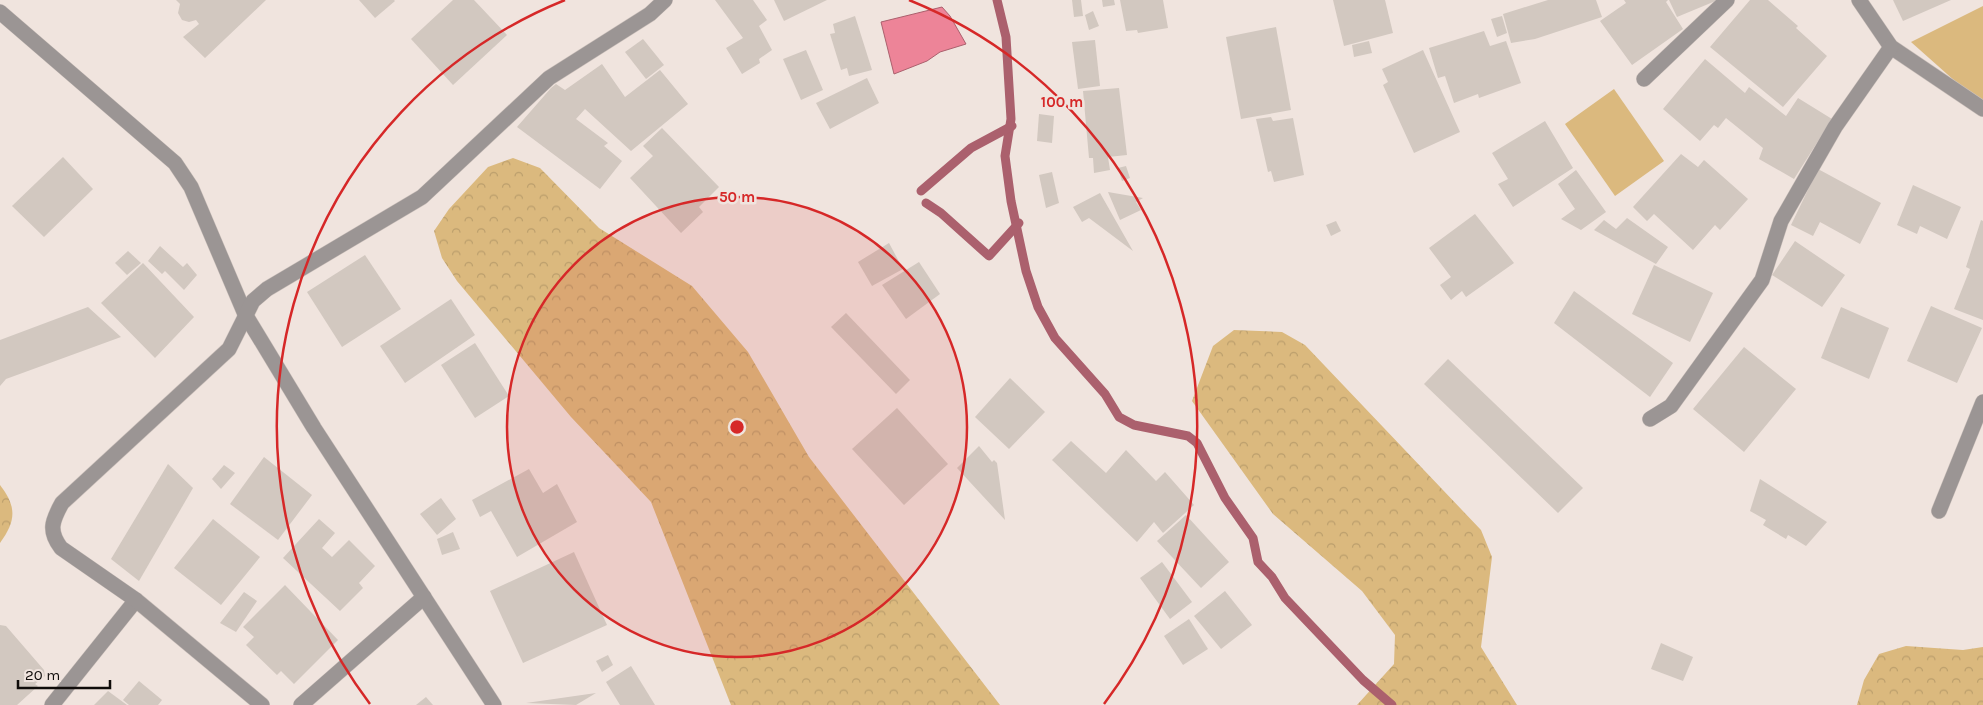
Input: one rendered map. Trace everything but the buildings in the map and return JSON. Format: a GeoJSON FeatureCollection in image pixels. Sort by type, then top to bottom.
{"type":"FeatureCollection","features":[{"type":"Feature","properties":{"kind":"street"},"geometry":{"type":"LineString","coordinates":[[262,705],[136,600],[61,548],[53,538],[53,519],[62,503],[229,349],[238,335],[245,314],[253,301],[267,289],[422,197],[549,78],[650,14],[665,0]]}},
{"type":"Feature","properties":{"kind":"street"},"geometry":{"type":"LineString","coordinates":[[1644,79],[1727,0]]}},
{"type":"Feature","properties":{"kind":"street"},"geometry":{"type":"LineString","coordinates":[[1859,0],[1891,47],[1983,109]]}},
{"type":"Feature","properties":{"kind":"street"},"geometry":{"type":"LineString","coordinates":[[0,12],[175,163],[191,187],[245,314],[314,428],[494,705]]}},
{"type":"Feature","properties":{"kind":"street"},"geometry":{"type":"LineString","coordinates":[[1650,420],[1671,406],[1762,280],[1781,221],[1835,127],[1891,47]]}},
{"type":"Feature","properties":{"kind":"street"},"geometry":{"type":"LineString","coordinates":[[1939,511],[1983,402]]}},
{"type":"Feature","properties":{"kind":"street"},"geometry":{"type":"LineString","coordinates":[[301,705],[424,597]]}},
{"type":"Feature","properties":{"kind":"street"},"geometry":{"type":"LineString","coordinates":[[52,705],[136,600]]}},
{"type":"Feature","properties":{"kind":"green space"},"geometry":{"type":"Polygon","coordinates":[[[1983,6],[1983,106],[1911,42],[1983,6]]]}},
{"type":"Feature","properties":{"kind":"green space"},"geometry":{"type":"Polygon","coordinates":[[[1614,89],[1664,161],[1615,196],[1565,124],[1614,89]]]}},
{"type":"Feature","properties":{"kind":"green space"},"geometry":{"type":"Polygon","coordinates":[[[513,158],[540,168],[599,228],[692,286],[748,352],[809,457],[1000,705],[731,705],[651,502],[571,417],[457,281],[442,258],[434,231],[449,209],[488,167],[513,158]]]}},
{"type":"Feature","properties":{"kind":"green space"},"geometry":{"type":"Polygon","coordinates":[[[1234,330],[1282,332],[1305,345],[1481,530],[1492,557],[1481,647],[1517,705],[1357,705],[1394,664],[1395,635],[1362,591],[1273,514],[1192,401],[1213,346],[1234,330]]]}},
{"type":"Feature","properties":{"kind":"green space"},"geometry":{"type":"Polygon","coordinates":[[[0,485],[12,507],[12,521],[0,543],[0,485]]]}},
{"type":"Feature","properties":{"kind":"green space"},"geometry":{"type":"Polygon","coordinates":[[[1906,646],[1963,650],[1983,647],[1983,705],[1857,705],[1864,680],[1879,654],[1906,646]]]}},
{"type":"Feature","properties":{"kind":"shaded area"},"geometry":{"type":"Polygon","coordinates":[[[942,7],[950,16],[966,44],[940,52],[927,61],[894,74],[881,22],[942,7]]]}},
{"type":"Feature","properties":{"kind":"waterway"},"geometry":{"type":"LineString","coordinates":[[997,0],[1006,37],[1011,119],[1005,156],[1011,201],[1026,271],[1038,307],[1055,338],[1105,394],[1119,417],[1134,425],[1188,436],[1197,443],[1225,498],[1253,538],[1258,562],[1272,577],[1285,598],[1363,680],[1392,705]]}},
{"type":"Feature","properties":{"kind":"waterway"},"geometry":{"type":"LineString","coordinates":[[921,191],[971,148],[1012,126]]}},
{"type":"Feature","properties":{"kind":"waterway"},"geometry":{"type":"LineString","coordinates":[[926,203],[941,213],[989,256],[1019,223]]}}]}
